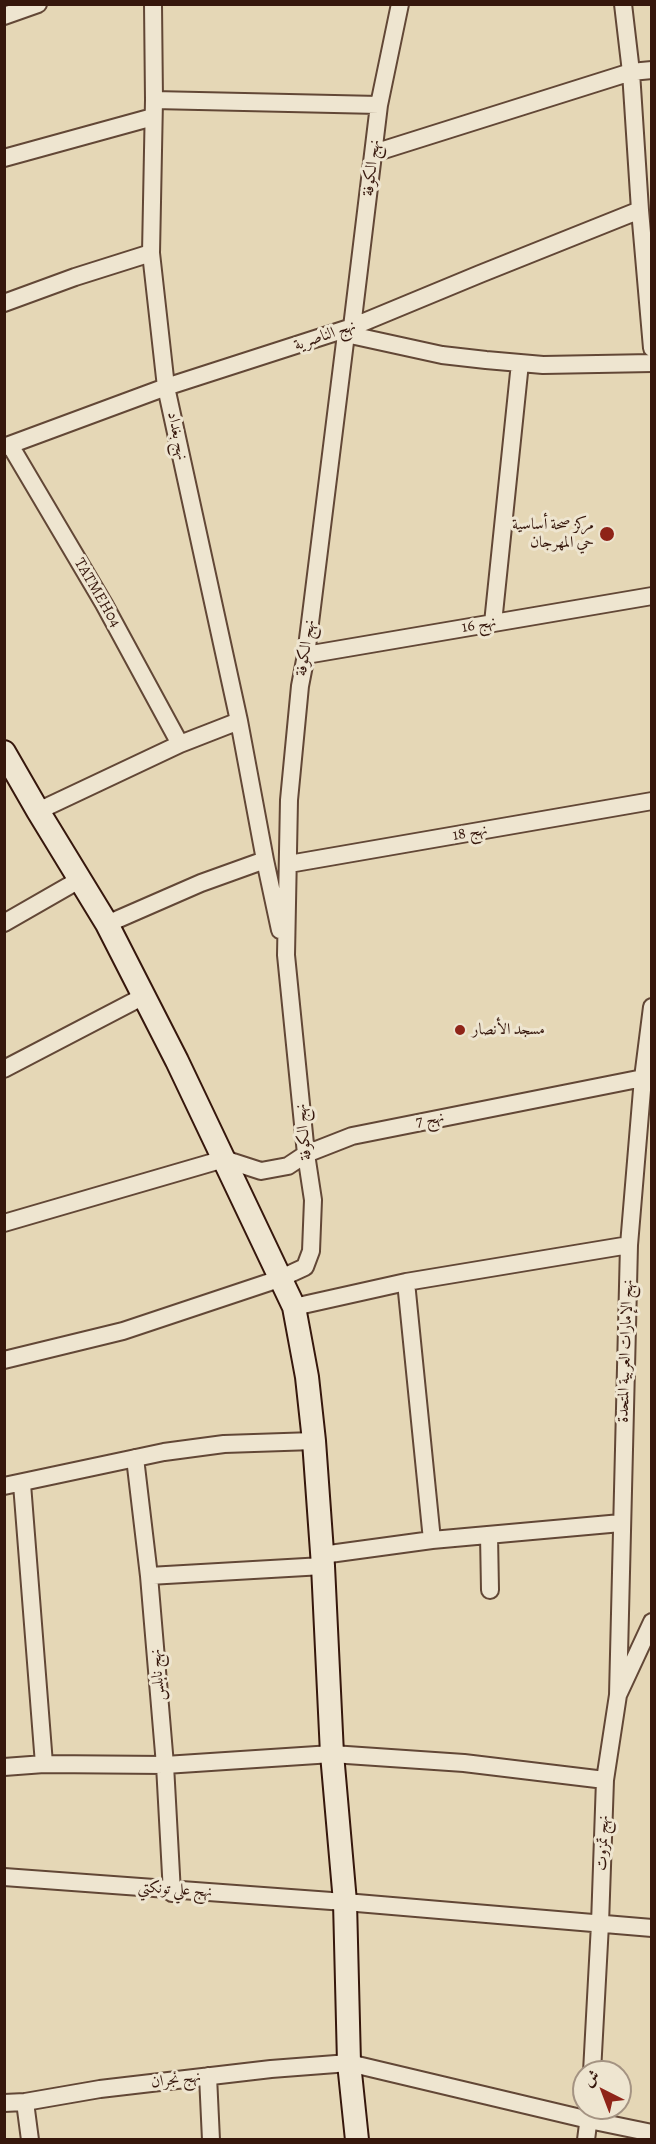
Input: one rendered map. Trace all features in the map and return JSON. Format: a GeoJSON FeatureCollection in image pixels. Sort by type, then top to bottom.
{"type":"FeatureCollection","features":[{"type":"Feature","properties":{"kind":"main road"},"geometry":{"type":"LineString","coordinates":[[4,752],[107,924],[224,1159],[294,1307],[308,1377],[314,1441],[332,1754],[345,1902],[348,2063],[357,2139]]}},
{"type":"Feature","properties":{"kind":"street"},"geometry":{"type":"LineString","coordinates":[[4,16],[38,4]]}},
{"type":"Feature","properties":{"kind":"street","name":"نهج بغداد"},"geometry":{"type":"LineString","coordinates":[[153,4],[151,253],[166,387],[239,721],[265,860],[286,955]]}},
{"type":"Feature","properties":{"kind":"street","name":"نهج الكوفة"},"geometry":{"type":"LineString","coordinates":[[4,1360],[123,1331],[279,1279],[305,1267],[311,1251],[313,1200],[306,1154],[286,955],[290,800],[300,686],[380,105],[400,4]]}},
{"type":"Feature","properties":{"kind":"street"},"geometry":{"type":"LineString","coordinates":[[623,4],[631,72],[651,348]]}},
{"type":"Feature","properties":{"kind":"street"},"geometry":{"type":"LineString","coordinates":[[374,153],[631,72],[651,70]]}},
{"type":"Feature","properties":{"kind":"street"},"geometry":{"type":"LineString","coordinates":[[4,158],[153,108],[380,105]]}},
{"type":"Feature","properties":{"kind":"street","name":"نهج الناصرية"},"geometry":{"type":"LineString","coordinates":[[7,446],[166,387],[349,331],[480,273],[640,210]]}},
{"type":"Feature","properties":{"kind":"street"},"geometry":{"type":"LineString","coordinates":[[4,303],[151,253]]}},
{"type":"Feature","properties":{"kind":"street"},"geometry":{"type":"LineString","coordinates":[[349,331],[442,355],[543,365],[651,363]]}},
{"type":"Feature","properties":{"kind":"street"},"geometry":{"type":"LineString","coordinates":[[493,623],[520,363]]}},
{"type":"Feature","properties":{"kind":"street","name":"TATMEH04"},"geometry":{"type":"LineString","coordinates":[[7,446],[104,604],[180,744]]}},
{"type":"Feature","properties":{"kind":"street","name":"نهج 16"},"geometry":{"type":"LineString","coordinates":[[306,655],[651,596]]}},
{"type":"Feature","properties":{"kind":"street"},"geometry":{"type":"LineString","coordinates":[[38,811],[180,744],[239,721]]}},
{"type":"Feature","properties":{"kind":"street","name":"نهج 18"},"geometry":{"type":"LineString","coordinates":[[288,864],[651,801]]}},
{"type":"Feature","properties":{"kind":"street"},"geometry":{"type":"LineString","coordinates":[[107,924],[201,883],[265,860]]}},
{"type":"Feature","properties":{"kind":"street"},"geometry":{"type":"LineString","coordinates":[[4,924],[79,880]]}},
{"type":"Feature","properties":{"kind":"street"},"geometry":{"type":"LineString","coordinates":[[4,1069],[144,996]]}},
{"type":"Feature","properties":{"kind":"street","name":"نهج الإمارات العربية المتحدة"},"geometry":{"type":"LineString","coordinates":[[618,1695],[629,1245],[647,1078],[651,1007]]}},
{"type":"Feature","properties":{"kind":"street","name":"نهج 7"},"geometry":{"type":"LineString","coordinates":[[224,1159],[261,1171],[288,1166],[306,1154],[352,1136],[647,1078]]}},
{"type":"Feature","properties":{"kind":"street"},"geometry":{"type":"LineString","coordinates":[[4,1223],[224,1159]]}},
{"type":"Feature","properties":{"kind":"street"},"geometry":{"type":"LineString","coordinates":[[294,1307],[406,1282],[629,1245]]}},
{"type":"Feature","properties":{"kind":"street"},"geometry":{"type":"LineString","coordinates":[[406,1282],[432,1540]]}},
{"type":"Feature","properties":{"kind":"street"},"geometry":{"type":"LineString","coordinates":[[4,1486],[22,1484],[135,1458],[224,1444],[314,1441]]}},
{"type":"Feature","properties":{"kind":"street","name":"نهج نابلس"},"geometry":{"type":"LineString","coordinates":[[135,1458],[149,1576],[165,1764],[172,1891]]}},
{"type":"Feature","properties":{"kind":"street"},"geometry":{"type":"LineString","coordinates":[[22,1484],[44,1764]]}},
{"type":"Feature","properties":{"kind":"street"},"geometry":{"type":"LineString","coordinates":[[149,1576],[322,1560],[432,1540],[621,1523]]}},
{"type":"Feature","properties":{"kind":"street"},"geometry":{"type":"LineString","coordinates":[[489,1535],[490,1590]]}},
{"type":"Feature","properties":{"kind":"street","name":"نهج تمزوت"},"geometry":{"type":"LineString","coordinates":[[593,2060],[605,1780],[618,1695],[651,1622]]}},
{"type":"Feature","properties":{"kind":"street"},"geometry":{"type":"LineString","coordinates":[[4,1767],[44,1764],[165,1764],[332,1754],[464,1762],[605,1780]]}},
{"type":"Feature","properties":{"kind":"street","name":"نهج علي تونكتي"},"geometry":{"type":"LineString","coordinates":[[4,1877],[345,1902],[651,1929]]}},
{"type":"Feature","properties":{"kind":"street","name":"نهج نجران"},"geometry":{"type":"LineString","coordinates":[[4,2103],[208,2076],[325,2063],[348,2063],[572,2110]]}},
{"type":"Feature","properties":{"kind":"street"},"geometry":{"type":"LineString","coordinates":[[208,2076],[211,2139]]}},
{"type":"Feature","properties":{"kind":"street"},"geometry":{"type":"LineString","coordinates":[[25,2102],[30,2139]]}},
{"type":"Feature","properties":{"kind":"street"},"geometry":{"type":"LineString","coordinates":[[586,2139],[588,2120]]}},
{"type":"Feature","properties":{"kind":"street","name":"نهج نجران"},"geometry":{"type":"LineString","coordinates":[[609,2120],[651,2133]]}},
{"type":"Feature","properties":{"kind":"place","name":"مركز صحة أساسية حي المهرجان"},"geometry":{"type":"Point","coordinates":[607,534]}},
{"type":"Feature","properties":{"kind":"place","name":"مسجد الأنصار"},"geometry":{"type":"Point","coordinates":[460,1030]}}]}
